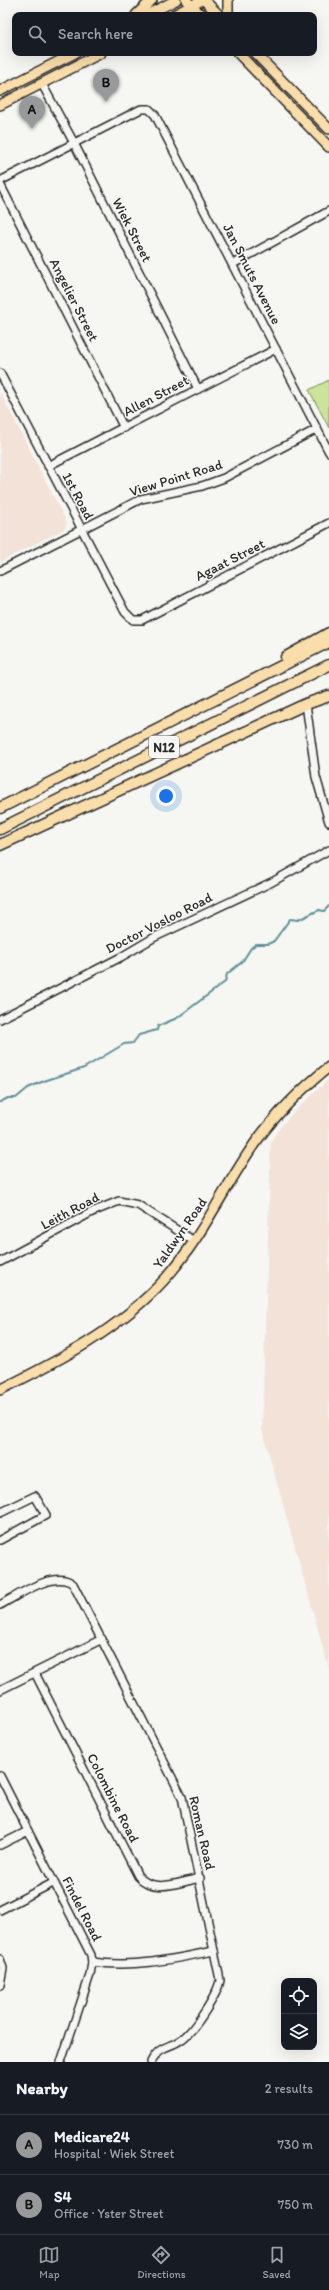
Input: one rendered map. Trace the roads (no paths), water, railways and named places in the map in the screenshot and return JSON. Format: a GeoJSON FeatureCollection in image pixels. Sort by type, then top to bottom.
{"type":"FeatureCollection","features":[{"type":"Feature","properties":{"kind":"highway"},"geometry":{"type":"LineString","coordinates":[[212,700],[329,633]]}},
{"type":"Feature","properties":{"kind":"highway","name":"N12"},"geometry":{"type":"LineString","coordinates":[[0,808],[329,642]]}},
{"type":"Feature","properties":{"kind":"highway","name":"N12"},"geometry":{"type":"LineString","coordinates":[[0,829],[329,665]]}},
{"type":"Feature","properties":{"kind":"highway"},"geometry":{"type":"LineString","coordinates":[[0,845],[329,693]]}},
{"type":"Feature","properties":{"kind":"highway"},"geometry":{"type":"LineString","coordinates":[[306,704],[329,696]]}},
{"type":"Feature","properties":{"kind":"main road"},"geometry":{"type":"LineString","coordinates":[[139,12],[152,0]]}},
{"type":"Feature","properties":{"kind":"main road"},"geometry":{"type":"LineString","coordinates":[[153,12],[176,0]]}},
{"type":"Feature","properties":{"kind":"main road"},"geometry":{"type":"LineString","coordinates":[[178,12],[189,3],[203,0],[216,12]]}},
{"type":"Feature","properties":{"kind":"main road"},"geometry":{"type":"LineString","coordinates":[[228,0],[228,12]]}},
{"type":"Feature","properties":{"kind":"main road"},"geometry":{"type":"LineString","coordinates":[[189,3],[198,12]]}},
{"type":"Feature","properties":{"kind":"main road"},"geometry":{"type":"LineString","coordinates":[[0,91],[69,56]]}},
{"type":"Feature","properties":{"kind":"main road"},"geometry":{"type":"LineString","coordinates":[[0,104],[95,56]]}},
{"type":"Feature","properties":{"kind":"main road"},"geometry":{"type":"LineString","coordinates":[[241,56],[329,147]]}},
{"type":"Feature","properties":{"kind":"main road"},"geometry":{"type":"LineString","coordinates":[[258,56],[329,129]]}},
{"type":"Feature","properties":{"kind":"main road","name":"Yaldwyn Road"},"geometry":{"type":"LineString","coordinates":[[0,1384],[72,1348],[104,1328],[148,1290],[191,1240],[263,1127],[294,1093],[329,1063]]}},
{"type":"Feature","properties":{"kind":"main road","name":"Yaldwyn Road"},"geometry":{"type":"LineString","coordinates":[[0,1390],[68,1356],[106,1331],[164,1280],[266,1128],[295,1096],[329,1067]]}},
{"type":"Feature","properties":{"kind":"street","name":"Wiek Street"},"geometry":{"type":"LineString","coordinates":[[42,84],[74,143],[198,389]]}},
{"type":"Feature","properties":{"kind":"street","name":"Jan Smuts Avenue"},"geometry":{"type":"LineString","coordinates":[[74,143],[141,109],[149,109],[155,115],[329,452]]}},
{"type":"Feature","properties":{"kind":"street"},"geometry":{"type":"LineString","coordinates":[[0,181],[74,143]]}},
{"type":"Feature","properties":{"kind":"street","name":"Angelier Street"},"geometry":{"type":"LineString","coordinates":[[0,184],[124,428]]}},
{"type":"Feature","properties":{"kind":"street"},"geometry":{"type":"LineString","coordinates":[[233,264],[329,211]]}},
{"type":"Feature","properties":{"kind":"street","name":"Allen Street"},"geometry":{"type":"LineString","coordinates":[[48,466],[276,349]]}},
{"type":"Feature","properties":{"kind":"street","name":"1st Road"},"geometry":{"type":"LineString","coordinates":[[0,373],[125,612],[132,620],[142,620]]}},
{"type":"Feature","properties":{"kind":"street","name":"View Point Road"},"geometry":{"type":"LineString","coordinates":[[0,571],[141,499],[202,486],[224,478],[317,429]]}},
{"type":"Feature","properties":{"kind":"street","name":"Agaat Street"},"geometry":{"type":"LineString","coordinates":[[142,620],[329,523]]}},
{"type":"Feature","properties":{"kind":"street"},"geometry":{"type":"LineString","coordinates":[[306,704],[316,777],[329,822]]}},
{"type":"Feature","properties":{"kind":"street","name":"Doctor Vosloo Road"},"geometry":{"type":"LineString","coordinates":[[0,1019],[121,957],[155,937],[272,882],[329,850]]}},
{"type":"Feature","properties":{"kind":"street","name":"Leith Road"},"geometry":{"type":"LineString","coordinates":[[0,1262],[92,1212],[119,1201],[132,1202],[144,1208],[191,1240]]}},
{"type":"Feature","properties":{"kind":"street"},"geometry":{"type":"LineString","coordinates":[[0,1513],[35,1496],[46,1515],[0,1540]]}},
{"type":"Feature","properties":{"kind":"street","name":"Roman Road"},"geometry":{"type":"LineString","coordinates":[[0,1605],[47,1581],[61,1578],[73,1584],[182,1797],[220,1977],[216,1993],[184,2038],[163,2047],[151,2062]]}},
{"type":"Feature","properties":{"kind":"street"},"geometry":{"type":"LineString","coordinates":[[0,1690],[102,1639]]}},
{"type":"Feature","properties":{"kind":"street","name":"Colombine Road"},"geometry":{"type":"LineString","coordinates":[[35,1673],[138,1876],[147,1884],[157,1886],[200,1878]]}},
{"type":"Feature","properties":{"kind":"street","name":"Findel Road"},"geometry":{"type":"LineString","coordinates":[[0,1776],[89,1952],[92,1962],[61,2062]]}},
{"type":"Feature","properties":{"kind":"street"},"geometry":{"type":"LineString","coordinates":[[0,1845],[28,1832]]}},
{"type":"Feature","properties":{"kind":"street"},"geometry":{"type":"LineString","coordinates":[[0,1910],[53,1882]]}},
{"type":"Feature","properties":{"kind":"street"},"geometry":{"type":"LineString","coordinates":[[92,1962],[109,1965],[135,1964],[214,1951]]}},
{"type":"Feature","properties":{"kind":"street"},"geometry":{"type":"LineString","coordinates":[[0,1959],[2,1968],[0,1985]]}},
{"type":"Feature","properties":{"kind":"waterway"},"geometry":{"type":"LineString","coordinates":[[0,1102],[8,1098],[16,1098],[28,1088],[44,1081],[84,1068],[124,1044],[133,1043],[139,1035],[157,1030],[158,1026],[177,1018],[225,982],[227,974],[242,962],[251,948],[256,944],[268,944],[274,941],[290,919],[298,920],[319,910],[324,911],[329,906]]}},
{"type":"Feature","properties":{"kind":"place","name":"S4"},"geometry":{"type":"Point","coordinates":[106,102]}},
{"type":"Feature","properties":{"kind":"place","name":"Medicare24"},"geometry":{"type":"Point","coordinates":[32,129]}}]}
